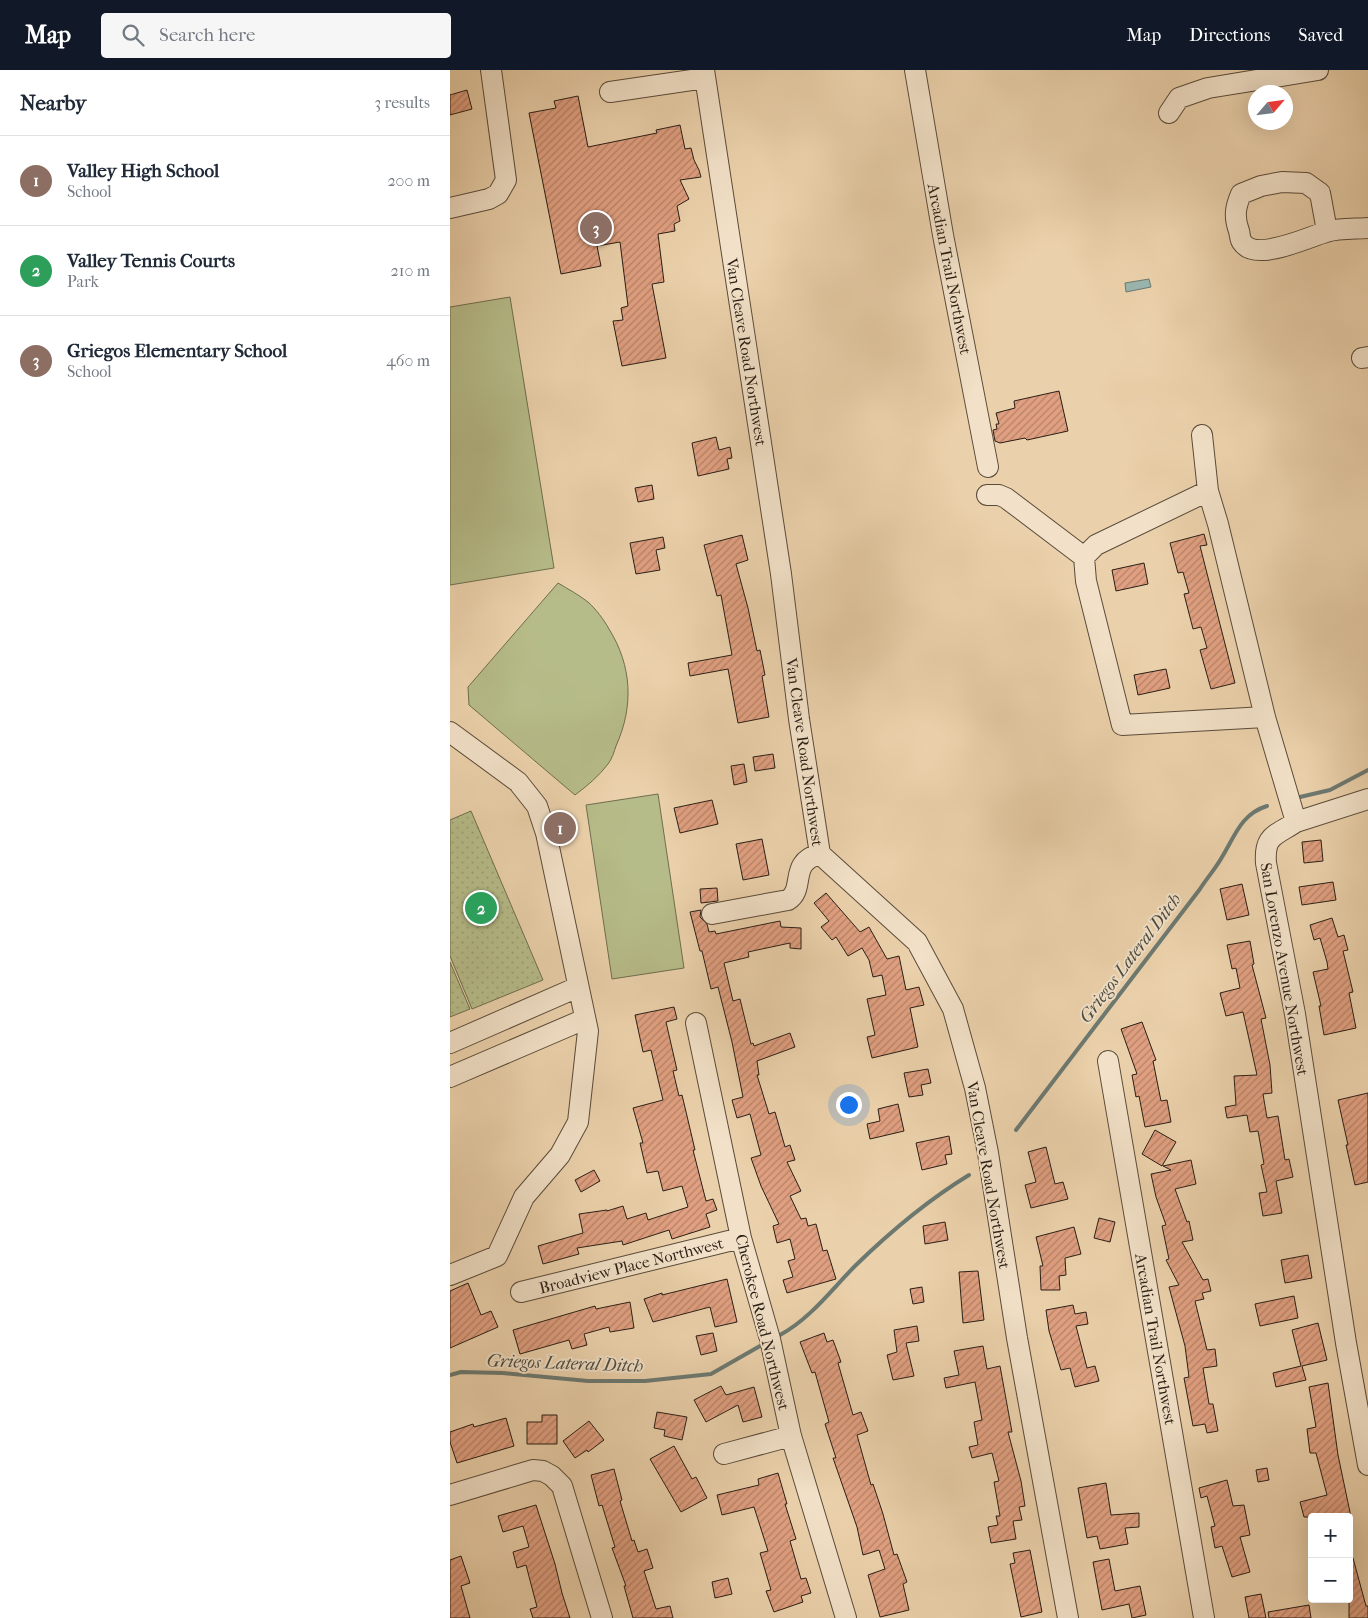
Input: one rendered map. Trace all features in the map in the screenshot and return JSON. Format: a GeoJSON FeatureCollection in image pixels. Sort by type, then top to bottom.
{"type":"FeatureCollection","features":[{"type":"Feature","properties":{"kind":"street"},"geometry":{"type":"LineString","coordinates":[[450,208],[498,194],[506,180],[490,70]]}},
{"type":"Feature","properties":{"kind":"street","name":"Arcadian Trail Northwest"},"geometry":{"type":"LineString","coordinates":[[915,70],[943,236],[988,467]]}},
{"type":"Feature","properties":{"kind":"street"},"geometry":{"type":"LineString","coordinates":[[1169,113],[1179,98],[1208,88],[1318,70]]}},
{"type":"Feature","properties":{"kind":"street"},"geometry":{"type":"LineString","coordinates":[[610,92],[704,74]]}},
{"type":"Feature","properties":{"kind":"street","name":"Van Cleave Road Northwest"},"geometry":{"type":"LineString","coordinates":[[704,74],[776,539],[799,719],[820,854],[917,942],[953,1009],[975,1088],[988,1153],[1017,1338],[1068,1618]]}},
{"type":"Feature","properties":{"kind":"street"},"geometry":{"type":"LineString","coordinates":[[1327,231],[1320,193],[1306,183],[1282,182],[1261,186],[1241,194],[1236,205],[1235,216],[1242,243],[1250,249],[1263,250],[1294,244],[1327,231],[1368,228]]}},
{"type":"Feature","properties":{"kind":"street"},"geometry":{"type":"LineString","coordinates":[[1202,434],[1208,491],[1218,524],[1265,717],[1296,822]]}},
{"type":"Feature","properties":{"kind":"street"},"geometry":{"type":"LineString","coordinates":[[1084,557],[1096,545],[1208,491]]}},
{"type":"Feature","properties":{"kind":"street"},"geometry":{"type":"LineString","coordinates":[[987,495],[1000,494],[1084,557],[1086,581],[1122,725],[1265,717]]}},
{"type":"Feature","properties":{"kind":"street"},"geometry":{"type":"LineString","coordinates":[[450,732],[518,782],[538,806],[546,832],[588,1031],[578,1122],[560,1155],[524,1197],[497,1256],[450,1275]]}},
{"type":"Feature","properties":{"kind":"street","name":"San Lorenzo Avenue Northwest"},"geometry":{"type":"LineString","coordinates":[[1368,799],[1296,822],[1269,840],[1265,850],[1295,1014],[1344,1334],[1368,1465]]}},
{"type":"Feature","properties":{"kind":"street"},"geometry":{"type":"LineString","coordinates":[[712,914],[788,900],[793,896],[801,867],[806,859],[820,854]]}},
{"type":"Feature","properties":{"kind":"street"},"geometry":{"type":"LineString","coordinates":[[450,1043],[578,987]]}},
{"type":"Feature","properties":{"kind":"street"},"geometry":{"type":"LineString","coordinates":[[450,1077],[585,1019]]}},
{"type":"Feature","properties":{"kind":"street","name":"Cherokee Road Northwest"},"geometry":{"type":"LineString","coordinates":[[696,1023],[741,1238],[770,1339],[791,1436],[846,1618]]}},
{"type":"Feature","properties":{"kind":"street","name":"Arcadian Trail Northwest"},"geometry":{"type":"LineString","coordinates":[[1108,1061],[1204,1618]]}},
{"type":"Feature","properties":{"kind":"street","name":"Broadview Place Northwest"},"geometry":{"type":"LineString","coordinates":[[521,1292],[741,1238]]}},
{"type":"Feature","properties":{"kind":"street"},"geometry":{"type":"LineString","coordinates":[[724,1454],[791,1436]]}},
{"type":"Feature","properties":{"kind":"street"},"geometry":{"type":"LineString","coordinates":[[450,1495],[533,1470],[543,1471],[552,1476],[562,1486],[570,1506],[602,1618]]}},
{"type":"Feature","properties":{"kind":"green space"},"geometry":{"type":"Polygon","coordinates":[[[510,297],[554,568],[450,585],[450,307],[510,297]]]}},
{"type":"Feature","properties":{"kind":"green space"},"geometry":{"type":"Polygon","coordinates":[[[558,583],[588,602],[605,622],[617,643],[626,672],[628,686],[626,716],[612,758],[597,777],[575,795],[469,705],[468,687],[558,583]]]}},
{"type":"Feature","properties":{"kind":"green space"},"geometry":{"type":"Polygon","coordinates":[[[658,794],[684,968],[612,979],[586,805],[658,794]]]}},
{"type":"Feature","properties":{"kind":"green space"},"geometry":{"type":"Polygon","coordinates":[[[471,811],[543,980],[472,1009],[450,956],[450,820],[471,811]]]}},
{"type":"Feature","properties":{"kind":"green space"},"geometry":{"type":"Polygon","coordinates":[[[450,962],[470,1009],[450,1017],[450,962]]]}},
{"type":"Feature","properties":{"kind":"water"},"geometry":{"type":"Polygon","coordinates":[[[1149,279],[1151,287],[1126,292],[1125,283],[1149,279]]]}},
{"type":"Feature","properties":{"kind":"building"},"geometry":{"type":"Polygon","coordinates":[[[467,90],[472,109],[450,115],[450,95],[467,90]]]}},
{"type":"Feature","properties":{"kind":"building"},"geometry":{"type":"Polygon","coordinates":[[[578,96],[588,147],[657,133],[656,130],[680,125],[685,149],[691,148],[699,170],[701,177],[680,180],[689,199],[677,206],[680,221],[674,224],[675,231],[658,234],[664,282],[652,284],[666,358],[622,366],[613,321],[623,320],[621,308],[628,306],[620,242],[597,246],[601,266],[561,274],[529,113],[556,108],[554,101],[578,96]]]}},
{"type":"Feature","properties":{"kind":"building"},"geometry":{"type":"Polygon","coordinates":[[[1059,391],[1068,431],[1027,440],[1025,438],[1000,443],[995,441],[993,430],[997,429],[996,424],[999,424],[996,413],[1015,408],[1014,401],[1059,391]]]}},
{"type":"Feature","properties":{"kind":"building"},"geometry":{"type":"Polygon","coordinates":[[[716,437],[719,450],[730,447],[732,458],[727,459],[729,469],[698,476],[692,443],[716,437]]]}},
{"type":"Feature","properties":{"kind":"building"},"geometry":{"type":"Polygon","coordinates":[[[652,485],[654,499],[638,502],[635,488],[652,485]]]}},
{"type":"Feature","properties":{"kind":"building"},"geometry":{"type":"Polygon","coordinates":[[[1204,534],[1207,545],[1200,546],[1235,683],[1211,689],[1200,650],[1207,648],[1201,627],[1193,629],[1184,594],[1189,593],[1183,572],[1178,573],[1170,543],[1204,534]]]}},
{"type":"Feature","properties":{"kind":"building"},"geometry":{"type":"Polygon","coordinates":[[[742,535],[748,560],[736,564],[757,651],[760,650],[765,675],[762,676],[769,717],[738,723],[728,669],[690,676],[688,663],[732,655],[721,595],[717,596],[704,545],[742,535]]]}},
{"type":"Feature","properties":{"kind":"building"},"geometry":{"type":"Polygon","coordinates":[[[663,537],[665,548],[656,550],[660,570],[636,574],[630,543],[663,537]]]}},
{"type":"Feature","properties":{"kind":"building"},"geometry":{"type":"Polygon","coordinates":[[[1144,563],[1148,584],[1116,591],[1112,570],[1144,563]]]}},
{"type":"Feature","properties":{"kind":"building"},"geometry":{"type":"Polygon","coordinates":[[[1166,669],[1170,688],[1138,695],[1134,675],[1166,669]]]}},
{"type":"Feature","properties":{"kind":"building"},"geometry":{"type":"Polygon","coordinates":[[[773,754],[775,768],[755,771],[753,757],[773,754]]]}},
{"type":"Feature","properties":{"kind":"building"},"geometry":{"type":"Polygon","coordinates":[[[744,764],[747,782],[734,785],[731,766],[744,764]]]}},
{"type":"Feature","properties":{"kind":"building"},"geometry":{"type":"Polygon","coordinates":[[[712,800],[718,824],[680,833],[674,808],[712,800]]]}},
{"type":"Feature","properties":{"kind":"building"},"geometry":{"type":"Polygon","coordinates":[[[762,839],[769,875],[743,880],[736,844],[762,839]]]}},
{"type":"Feature","properties":{"kind":"building"},"geometry":{"type":"Polygon","coordinates":[[[1321,840],[1323,861],[1304,863],[1302,842],[1321,840]]]}},
{"type":"Feature","properties":{"kind":"building"},"geometry":{"type":"Polygon","coordinates":[[[1333,882],[1336,900],[1302,905],[1299,887],[1333,882]]]}},
{"type":"Feature","properties":{"kind":"building"},"geometry":{"type":"Polygon","coordinates":[[[1242,884],[1249,915],[1227,920],[1220,889],[1242,884]]]}},
{"type":"Feature","properties":{"kind":"building"},"geometry":{"type":"Polygon","coordinates":[[[717,888],[718,901],[701,903],[700,889],[717,888]]]}},
{"type":"Feature","properties":{"kind":"building"},"geometry":{"type":"Polygon","coordinates":[[[826,893],[860,932],[869,927],[887,959],[899,956],[906,990],[919,987],[924,1005],[910,1008],[918,1047],[872,1058],[867,1037],[875,1035],[867,999],[886,995],[882,975],[873,977],[869,960],[862,948],[848,956],[836,937],[832,940],[821,927],[829,921],[814,903],[826,893]]]}},
{"type":"Feature","properties":{"kind":"building"},"geometry":{"type":"Polygon","coordinates":[[[701,910],[700,917],[707,924],[709,932],[715,931],[716,934],[780,921],[781,927],[801,928],[801,949],[790,948],[790,943],[748,952],[749,957],[724,963],[733,1001],[740,999],[751,1044],[753,1043],[754,1046],[790,1033],[795,1047],[757,1061],[759,1075],[757,1075],[769,1114],[775,1112],[785,1147],[790,1145],[795,1160],[787,1162],[801,1191],[790,1196],[801,1219],[806,1218],[808,1226],[816,1224],[823,1251],[827,1250],[836,1279],[787,1293],[783,1280],[793,1277],[788,1261],[795,1259],[790,1239],[777,1243],[773,1226],[779,1224],[761,1186],[751,1158],[761,1155],[750,1114],[737,1118],[732,1100],[743,1097],[718,987],[711,989],[690,912],[701,910]]]}},
{"type":"Feature","properties":{"kind":"building"},"geometry":{"type":"Polygon","coordinates":[[[1332,918],[1338,937],[1344,935],[1348,950],[1343,951],[1353,992],[1349,993],[1356,1028],[1324,1035],[1319,1006],[1321,1006],[1313,972],[1328,969],[1320,938],[1314,940],[1310,925],[1332,918]]]}},
{"type":"Feature","properties":{"kind":"building"},"geometry":{"type":"Polygon","coordinates":[[[1250,941],[1254,964],[1252,965],[1266,1018],[1261,1019],[1270,1065],[1272,1093],[1263,1094],[1267,1118],[1278,1116],[1285,1160],[1289,1159],[1293,1177],[1276,1181],[1282,1213],[1263,1216],[1259,1193],[1267,1192],[1261,1165],[1264,1164],[1258,1131],[1250,1132],[1247,1115],[1227,1118],[1225,1107],[1236,1105],[1234,1076],[1257,1075],[1243,1012],[1226,1016],[1220,993],[1240,988],[1236,968],[1232,969],[1227,945],[1250,941]]]}},
{"type":"Feature","properties":{"kind":"building"},"geometry":{"type":"Polygon","coordinates":[[[674,1007],[677,1019],[666,1022],[677,1070],[673,1071],[679,1096],[682,1095],[706,1201],[713,1199],[717,1210],[706,1214],[710,1227],[672,1239],[669,1230],[623,1245],[622,1241],[577,1248],[579,1254],[543,1264],[538,1246],[583,1233],[579,1214],[607,1211],[623,1206],[627,1219],[646,1213],[648,1220],[688,1207],[682,1186],[663,1191],[658,1171],[647,1173],[640,1143],[643,1143],[633,1108],[663,1100],[651,1050],[643,1052],[635,1015],[674,1007]]]}},
{"type":"Feature","properties":{"kind":"building"},"geometry":{"type":"Polygon","coordinates":[[[1142,1022],[1156,1060],[1153,1061],[1161,1101],[1167,1100],[1171,1122],[1145,1127],[1139,1096],[1136,1097],[1132,1075],[1137,1074],[1121,1029],[1142,1022]]]}},
{"type":"Feature","properties":{"kind":"building"},"geometry":{"type":"Polygon","coordinates":[[[928,1069],[931,1083],[921,1085],[923,1095],[909,1097],[904,1073],[928,1069]]]}},
{"type":"Feature","properties":{"kind":"building"},"geometry":{"type":"Polygon","coordinates":[[[1368,1093],[1368,1182],[1355,1185],[1338,1100],[1368,1093]]]}},
{"type":"Feature","properties":{"kind":"building"},"geometry":{"type":"Polygon","coordinates":[[[898,1104],[904,1131],[870,1139],[867,1124],[880,1121],[878,1109],[898,1104]]]}},
{"type":"Feature","properties":{"kind":"building"},"geometry":{"type":"Polygon","coordinates":[[[1155,1130],[1176,1142],[1162,1166],[1142,1154],[1155,1130]]]}},
{"type":"Feature","properties":{"kind":"building"},"geometry":{"type":"Polygon","coordinates":[[[949,1136],[952,1154],[945,1155],[947,1164],[922,1170],[916,1143],[949,1136]]]}},
{"type":"Feature","properties":{"kind":"building"},"geometry":{"type":"Polygon","coordinates":[[[1046,1147],[1055,1184],[1063,1182],[1068,1199],[1031,1208],[1025,1185],[1036,1182],[1028,1152],[1046,1147]]]}},
{"type":"Feature","properties":{"kind":"building"},"geometry":{"type":"Polygon","coordinates":[[[1191,1160],[1196,1184],[1175,1189],[1187,1222],[1189,1221],[1193,1240],[1182,1242],[1203,1280],[1208,1279],[1211,1291],[1202,1293],[1204,1299],[1195,1301],[1207,1350],[1215,1349],[1217,1366],[1203,1368],[1209,1404],[1213,1404],[1218,1431],[1207,1433],[1205,1424],[1193,1426],[1184,1378],[1189,1377],[1185,1346],[1169,1287],[1179,1285],[1166,1260],[1169,1259],[1162,1226],[1166,1225],[1156,1197],[1151,1174],[1171,1170],[1163,1166],[1191,1160]]]}},
{"type":"Feature","properties":{"kind":"building"},"geometry":{"type":"Polygon","coordinates":[[[594,1170],[600,1181],[581,1192],[575,1180],[594,1170]]]}},
{"type":"Feature","properties":{"kind":"building"},"geometry":{"type":"Polygon","coordinates":[[[1099,1218],[1115,1222],[1110,1242],[1094,1238],[1099,1218]]]}},
{"type":"Feature","properties":{"kind":"building"},"geometry":{"type":"Polygon","coordinates":[[[945,1222],[948,1240],[925,1244],[923,1226],[945,1222]]]}},
{"type":"Feature","properties":{"kind":"building"},"geometry":{"type":"Polygon","coordinates":[[[1074,1227],[1081,1254],[1065,1258],[1066,1275],[1059,1276],[1060,1290],[1041,1290],[1040,1266],[1043,1266],[1036,1237],[1074,1227]]]}},
{"type":"Feature","properties":{"kind":"building"},"geometry":{"type":"Polygon","coordinates":[[[1308,1255],[1312,1278],[1285,1283],[1281,1260],[1308,1255]]]}},
{"type":"Feature","properties":{"kind":"building"},"geometry":{"type":"Polygon","coordinates":[[[978,1271],[984,1320],[963,1323],[959,1272],[978,1271]]]}},
{"type":"Feature","properties":{"kind":"building"},"geometry":{"type":"Polygon","coordinates":[[[727,1279],[737,1322],[715,1327],[710,1307],[653,1322],[644,1299],[662,1293],[662,1295],[727,1279]]]}},
{"type":"Feature","properties":{"kind":"building"},"geometry":{"type":"Polygon","coordinates":[[[468,1283],[481,1315],[491,1311],[498,1327],[450,1348],[450,1291],[468,1283]]]}},
{"type":"Feature","properties":{"kind":"building"},"geometry":{"type":"Polygon","coordinates":[[[922,1287],[924,1302],[913,1304],[910,1289],[922,1287]]]}},
{"type":"Feature","properties":{"kind":"building"},"geometry":{"type":"Polygon","coordinates":[[[1294,1296],[1298,1318],[1260,1326],[1255,1304],[1294,1296]]]}},
{"type":"Feature","properties":{"kind":"building"},"geometry":{"type":"Polygon","coordinates":[[[630,1302],[634,1328],[610,1332],[609,1327],[584,1334],[587,1345],[572,1349],[569,1340],[520,1354],[513,1330],[595,1306],[596,1309],[630,1302]]]}},
{"type":"Feature","properties":{"kind":"building"},"geometry":{"type":"Polygon","coordinates":[[[1073,1305],[1075,1314],[1086,1312],[1088,1324],[1076,1326],[1087,1368],[1095,1366],[1099,1381],[1075,1387],[1070,1368],[1061,1370],[1049,1331],[1046,1310],[1073,1305]]]}},
{"type":"Feature","properties":{"kind":"building"},"geometry":{"type":"Polygon","coordinates":[[[1318,1323],[1327,1360],[1302,1366],[1306,1380],[1276,1387],[1273,1373],[1301,1366],[1292,1330],[1318,1323]]]}},
{"type":"Feature","properties":{"kind":"building"},"geometry":{"type":"Polygon","coordinates":[[[917,1326],[919,1341],[906,1343],[914,1376],[893,1380],[887,1355],[897,1352],[894,1330],[917,1326]]]}},
{"type":"Feature","properties":{"kind":"building"},"geometry":{"type":"Polygon","coordinates":[[[713,1333],[717,1351],[701,1355],[696,1336],[713,1333]]]}},
{"type":"Feature","properties":{"kind":"building"},"geometry":{"type":"Polygon","coordinates":[[[824,1333],[827,1342],[833,1340],[841,1362],[838,1363],[853,1415],[861,1412],[868,1431],[857,1435],[871,1485],[873,1484],[883,1514],[894,1555],[897,1554],[907,1582],[903,1584],[909,1610],[880,1617],[868,1575],[885,1569],[879,1550],[863,1555],[857,1527],[833,1458],[836,1458],[825,1424],[829,1422],[815,1372],[812,1373],[800,1342],[824,1333]]]}},
{"type":"Feature","properties":{"kind":"building"},"geometry":{"type":"Polygon","coordinates":[[[983,1346],[987,1369],[1000,1366],[1012,1432],[1008,1432],[1021,1481],[1025,1506],[1019,1507],[1022,1520],[1013,1521],[1016,1539],[991,1543],[988,1527],[998,1525],[996,1516],[1000,1516],[994,1482],[999,1481],[992,1453],[972,1458],[969,1447],[978,1445],[974,1422],[982,1420],[975,1382],[946,1388],[944,1378],[959,1375],[954,1351],[983,1346]]]}},
{"type":"Feature","properties":{"kind":"building"},"geometry":{"type":"Polygon","coordinates":[[[1328,1383],[1338,1455],[1350,1513],[1308,1513],[1308,1517],[1304,1517],[1300,1502],[1327,1495],[1316,1453],[1310,1453],[1307,1429],[1316,1427],[1309,1387],[1328,1383]]]}},
{"type":"Feature","properties":{"kind":"building"},"geometry":{"type":"Polygon","coordinates":[[[721,1386],[726,1395],[754,1387],[762,1417],[743,1422],[738,1405],[706,1422],[694,1400],[721,1386]]]}},
{"type":"Feature","properties":{"kind":"building"},"geometry":{"type":"Polygon","coordinates":[[[657,1412],[687,1417],[682,1440],[664,1436],[665,1430],[654,1428],[657,1412]]]}},
{"type":"Feature","properties":{"kind":"building"},"geometry":{"type":"Polygon","coordinates":[[[542,1415],[557,1415],[557,1444],[527,1444],[527,1422],[542,1422],[542,1415]]]}},
{"type":"Feature","properties":{"kind":"building"},"geometry":{"type":"Polygon","coordinates":[[[506,1418],[514,1446],[457,1463],[450,1442],[450,1432],[473,1424],[474,1427],[506,1418]]]}},
{"type":"Feature","properties":{"kind":"building"},"geometry":{"type":"Polygon","coordinates":[[[589,1421],[604,1440],[588,1452],[587,1450],[575,1458],[563,1441],[589,1421]]]}},
{"type":"Feature","properties":{"kind":"building"},"geometry":{"type":"Polygon","coordinates":[[[674,1446],[692,1479],[696,1477],[707,1498],[681,1512],[650,1459],[674,1446]]]}},
{"type":"Feature","properties":{"kind":"building"},"geometry":{"type":"Polygon","coordinates":[[[1267,1468],[1269,1480],[1258,1482],[1256,1470],[1267,1468]]]}},
{"type":"Feature","properties":{"kind":"building"},"geometry":{"type":"Polygon","coordinates":[[[614,1469],[622,1500],[620,1501],[632,1541],[634,1540],[638,1552],[647,1549],[653,1568],[644,1571],[656,1609],[670,1606],[673,1618],[633,1618],[624,1586],[626,1586],[612,1548],[615,1547],[602,1505],[599,1506],[591,1475],[614,1469]]]}},
{"type":"Feature","properties":{"kind":"building"},"geometry":{"type":"Polygon","coordinates":[[[778,1473],[796,1539],[790,1541],[801,1579],[806,1578],[811,1593],[801,1596],[803,1602],[774,1612],[766,1591],[771,1590],[760,1553],[768,1551],[754,1507],[722,1515],[717,1495],[759,1485],[758,1479],[778,1473]]]}},
{"type":"Feature","properties":{"kind":"building"},"geometry":{"type":"Polygon","coordinates":[[[1227,1480],[1233,1506],[1244,1505],[1250,1535],[1240,1537],[1250,1572],[1232,1577],[1222,1546],[1215,1548],[1211,1527],[1215,1526],[1207,1496],[1201,1498],[1199,1488],[1227,1480]]]}},
{"type":"Feature","properties":{"kind":"building"},"geometry":{"type":"Polygon","coordinates":[[[1106,1483],[1111,1515],[1139,1513],[1139,1527],[1125,1528],[1128,1544],[1100,1549],[1097,1536],[1087,1538],[1078,1488],[1106,1483]]]}},
{"type":"Feature","properties":{"kind":"building"},"geometry":{"type":"Polygon","coordinates":[[[536,1505],[570,1618],[533,1618],[530,1609],[537,1607],[526,1565],[517,1568],[513,1552],[529,1547],[523,1526],[503,1532],[498,1516],[536,1505]]]}},
{"type":"Feature","properties":{"kind":"building"},"geometry":{"type":"Polygon","coordinates":[[[1030,1550],[1042,1612],[1021,1617],[1010,1564],[1015,1563],[1013,1553],[1030,1550]]]}},
{"type":"Feature","properties":{"kind":"building"},"geometry":{"type":"Polygon","coordinates":[[[461,1556],[470,1583],[461,1586],[470,1618],[450,1618],[450,1560],[461,1556]]]}},
{"type":"Feature","properties":{"kind":"building"},"geometry":{"type":"Polygon","coordinates":[[[1353,1558],[1366,1606],[1368,1606],[1368,1618],[1349,1618],[1349,1603],[1353,1603],[1353,1558]]]}},
{"type":"Feature","properties":{"kind":"building"},"geometry":{"type":"Polygon","coordinates":[[[1109,1559],[1115,1591],[1140,1586],[1146,1615],[1132,1618],[1129,1604],[1102,1610],[1093,1562],[1109,1559]]]}},
{"type":"Feature","properties":{"kind":"building"},"geometry":{"type":"Polygon","coordinates":[[[728,1578],[732,1594],[715,1598],[712,1582],[728,1578]]]}},
{"type":"Feature","properties":{"kind":"building"},"geometry":{"type":"Polygon","coordinates":[[[1261,1594],[1266,1618],[1249,1618],[1245,1597],[1261,1594]]]}},
{"type":"Feature","properties":{"kind":"building"},"geometry":{"type":"Polygon","coordinates":[[[1309,1605],[1311,1618],[1269,1618],[1268,1612],[1309,1605]]]}},
{"type":"Feature","properties":{"kind":"waterway","name":"Griegos Lateral Ditch"},"geometry":{"type":"LineString","coordinates":[[1300,797],[1330,790],[1368,770]]}},
{"type":"Feature","properties":{"kind":"waterway","name":"Griegos Lateral Ditch"},"geometry":{"type":"LineString","coordinates":[[1016,1130],[1200,889],[1245,820],[1251,814],[1267,806]]}},
{"type":"Feature","properties":{"kind":"waterway","name":"Griegos Lateral Ditch"},"geometry":{"type":"LineString","coordinates":[[780,1335],[811,1312],[856,1265],[896,1229],[924,1206],[969,1175]]}},
{"type":"Feature","properties":{"kind":"waterway","name":"Griegos Lateral Ditch"},"geometry":{"type":"LineString","coordinates":[[450,1375],[461,1372],[503,1373],[588,1381],[645,1381],[711,1374],[760,1346]]}},
{"type":"Feature","properties":{"kind":"place","name":"Griegos Elementary School"},"geometry":{"type":"Point","coordinates":[596,228]}},
{"type":"Feature","properties":{"kind":"place","name":"Valley High School"},"geometry":{"type":"Point","coordinates":[560,828]}},
{"type":"Feature","properties":{"kind":"place","name":"Valley Tennis Courts"},"geometry":{"type":"Point","coordinates":[481,908]}}]}
